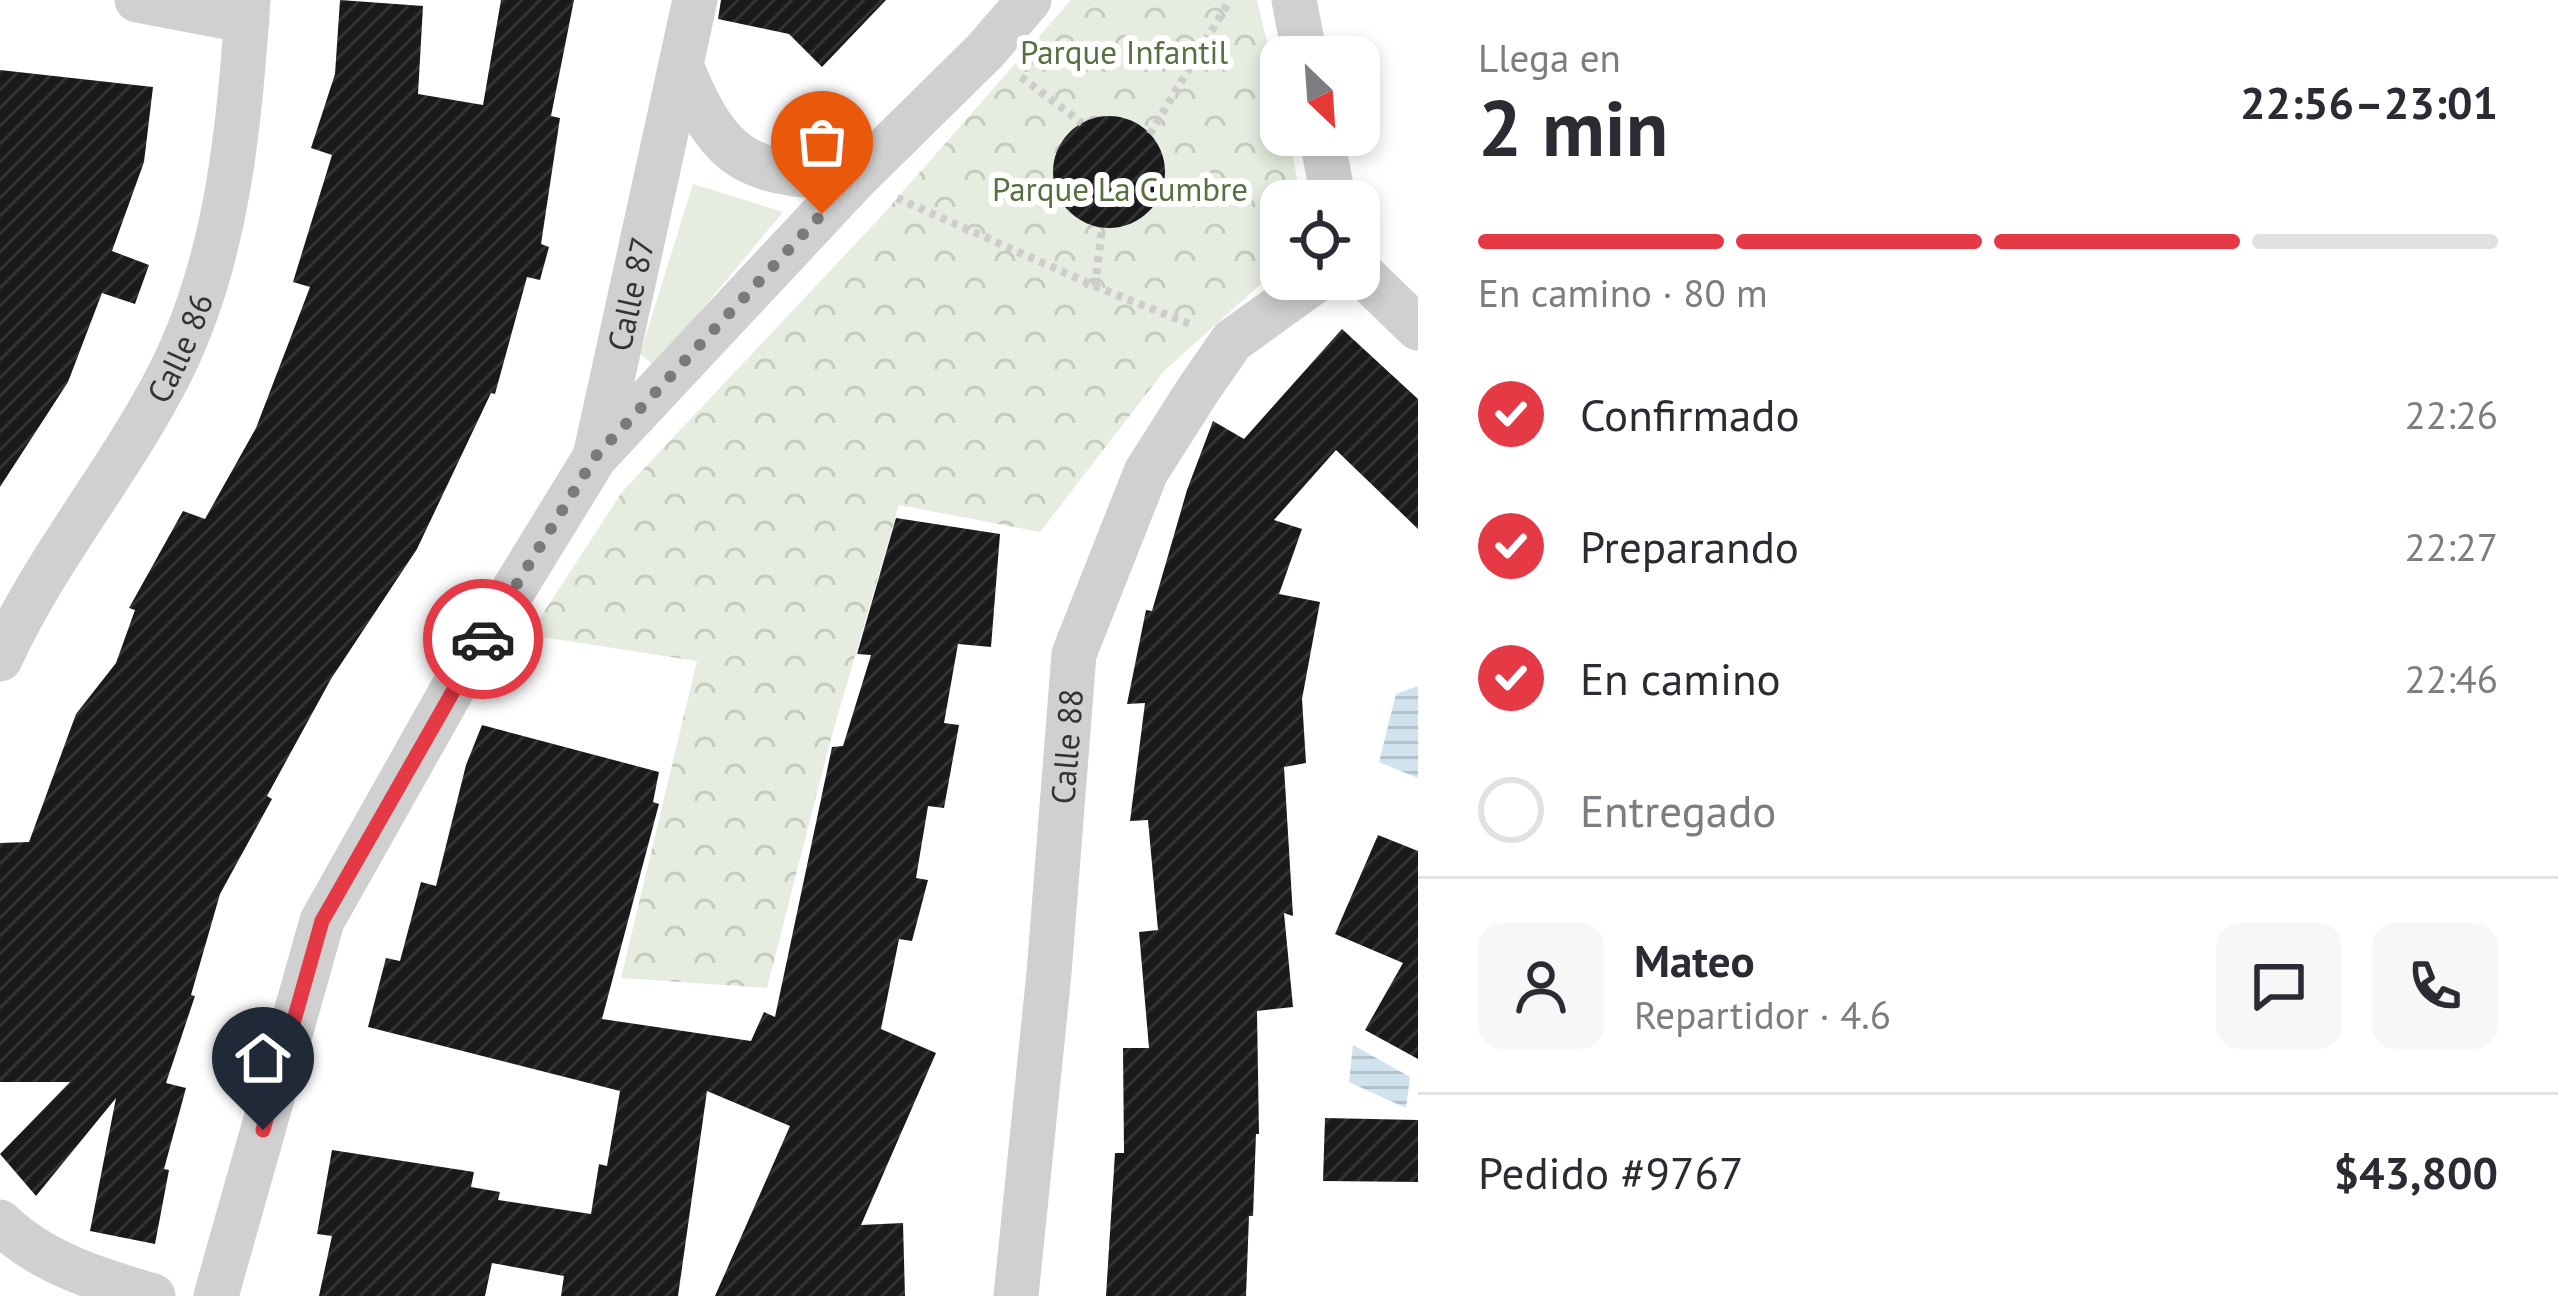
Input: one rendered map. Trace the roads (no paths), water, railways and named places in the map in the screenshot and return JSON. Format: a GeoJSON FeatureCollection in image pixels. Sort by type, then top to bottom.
{"type":"FeatureCollection","features":[{"type":"Feature","properties":{"kind":"street"},"geometry":{"type":"LineString","coordinates":[[137,0],[248,10]]}},
{"type":"Feature","properties":{"kind":"street","name":"Calle 87"},"geometry":{"type":"LineString","coordinates":[[216,1296],[322,921],[452,690],[595,457],[695,0]]}},
{"type":"Feature","properties":{"kind":"street"},"geometry":{"type":"LineString","coordinates":[[595,457],[1029,0]]}},
{"type":"Feature","properties":{"kind":"street"},"geometry":{"type":"LineString","coordinates":[[1294,0],[1301,36]]}},
{"type":"Feature","properties":{"kind":"street","name":"Calle 86"},"geometry":{"type":"LineString","coordinates":[[0,659],[62,546],[136,433],[188,333],[228,199],[248,10]]}},
{"type":"Feature","properties":{"kind":"street"},"geometry":{"type":"LineString","coordinates":[[682,68],[718,140],[758,166],[855,179]]}},
{"type":"Feature","properties":{"kind":"street"},"geometry":{"type":"LineString","coordinates":[[1380,291],[1418,328]]}},
{"type":"Feature","properties":{"kind":"street","name":"Calle 88"},"geometry":{"type":"LineString","coordinates":[[1016,1296],[1049,974],[1074,654],[1146,472],[1232,341],[1289,300]]}},
{"type":"Feature","properties":{"kind":"street"},"geometry":{"type":"LineString","coordinates":[[0,1222],[30,1245],[89,1277],[153,1296]]}},
{"type":"Feature","properties":{"kind":"water"},"geometry":{"type":"Polygon","coordinates":[[[1418,686],[1418,778],[1379,762],[1396,694],[1418,686]]]}},
{"type":"Feature","properties":{"kind":"water"},"geometry":{"type":"Polygon","coordinates":[[[1353,1045],[1410,1077],[1406,1108],[1349,1082],[1353,1045]]]}},
{"type":"Feature","properties":{"kind":"park label","name":"Parque Infantil"},"geometry":{"type":"Point","coordinates":[1124,52]}},
{"type":"Feature","properties":{"kind":"park label","name":"Parque La Cumbre"},"geometry":{"type":"Point","coordinates":[1120,189]}}]}
